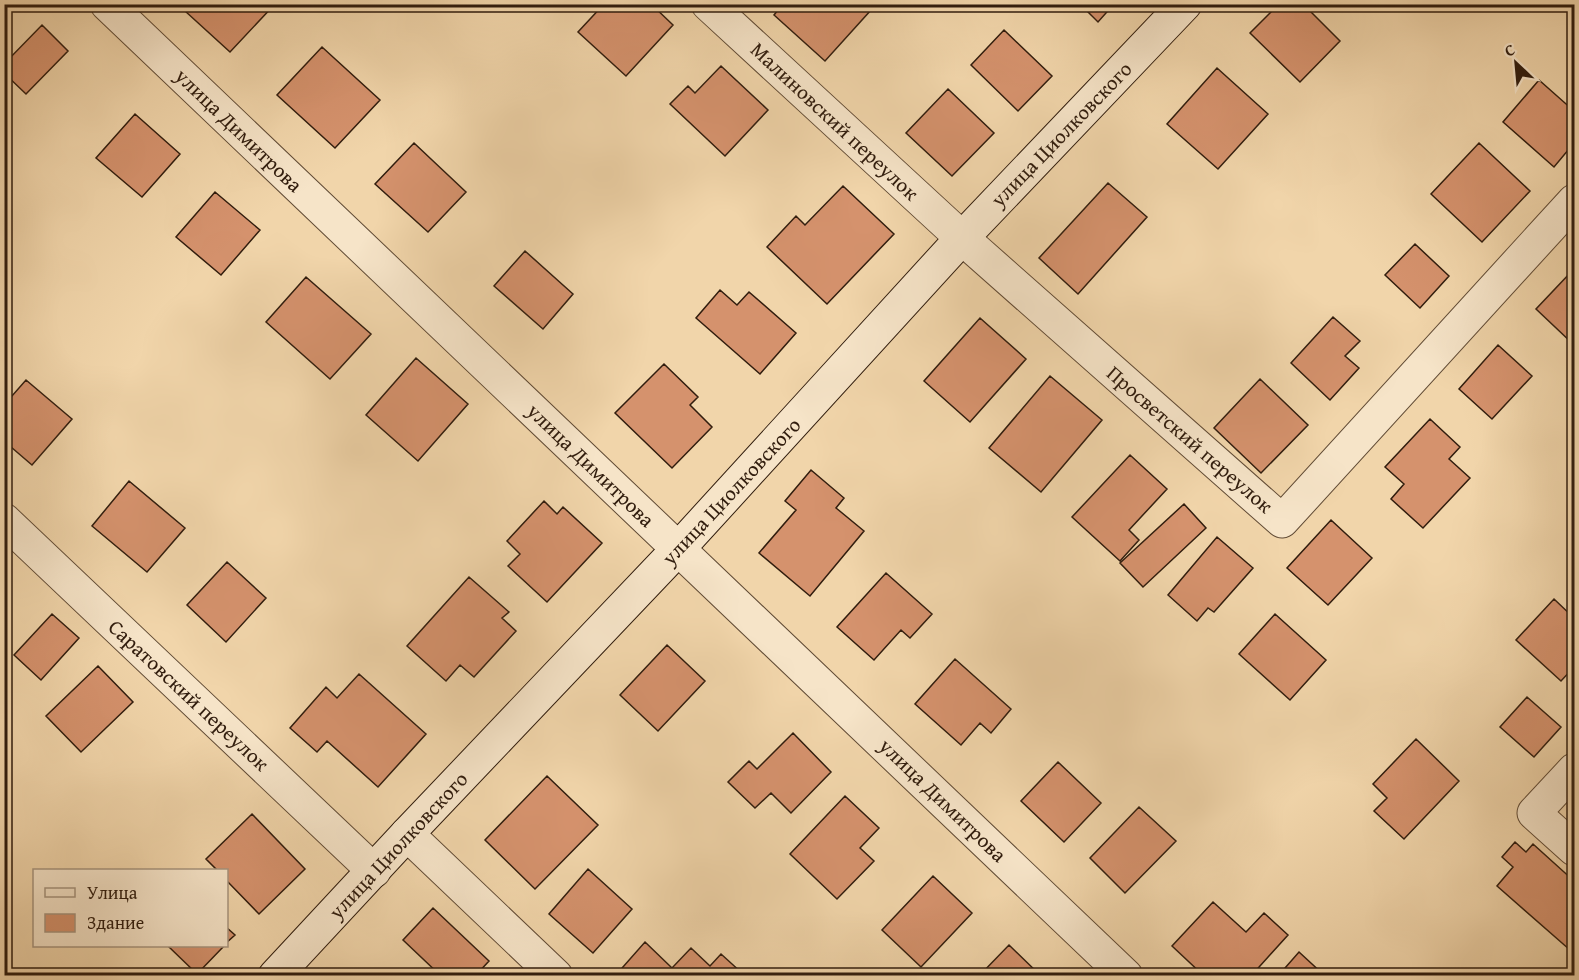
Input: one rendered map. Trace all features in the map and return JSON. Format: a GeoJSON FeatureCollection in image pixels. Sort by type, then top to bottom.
{"type":"FeatureCollection","features":[{"type":"Feature","properties":{"kind":"street","name":"улица Димитрова"},"geometry":{"type":"LineString","coordinates":[[107,4],[1126,975]]}},
{"type":"Feature","properties":{"kind":"street","name":"Малиновский переулок"},"geometry":{"type":"LineString","coordinates":[[708,4],[962,238]]}},
{"type":"Feature","properties":{"kind":"street","name":"улица Циолковского"},"geometry":{"type":"LineString","coordinates":[[275,975],[679,548],[962,238],[1185,4]]}},
{"type":"Feature","properties":{"kind":"street","name":"Просветский переулок"},"geometry":{"type":"LineString","coordinates":[[962,238],[1282,521],[1575,201]]}},
{"type":"Feature","properties":{"kind":"street","name":"Саратовский переулок"},"geometry":{"type":"LineString","coordinates":[[4,520],[374,871]]}},
{"type":"Feature","properties":{"kind":"street"},"geometry":{"type":"LineString","coordinates":[[1575,770],[1534,813],[1575,849]]}},
{"type":"Feature","properties":{"kind":"street"},"geometry":{"type":"LineString","coordinates":[[407,834],[556,975]]}},
{"type":"Feature","properties":{"kind":"building"},"geometry":{"type":"Polygon","coordinates":[[[191,4],[275,4],[230,52],[185,11],[191,4]]]}},
{"type":"Feature","properties":{"kind":"building"},"geometry":{"type":"Polygon","coordinates":[[[604,4],[651,4],[673,25],[626,76],[578,32],[604,4]]]}},
{"type":"Feature","properties":{"kind":"building"},"geometry":{"type":"Polygon","coordinates":[[[783,4],[864,4],[871,10],[825,61],[774,15],[783,4]]]}},
{"type":"Feature","properties":{"kind":"building"},"geometry":{"type":"Polygon","coordinates":[[[1080,4],[1114,4],[1098,22],[1080,4]]]}},
{"type":"Feature","properties":{"kind":"building"},"geometry":{"type":"Polygon","coordinates":[[[1279,4],[1303,4],[1340,41],[1300,82],[1250,33],[1279,4]]]}},
{"type":"Feature","properties":{"kind":"building"},"geometry":{"type":"Polygon","coordinates":[[[42,25],[68,51],[26,94],[4,73],[4,64],[42,25]]]}},
{"type":"Feature","properties":{"kind":"building"},"geometry":{"type":"Polygon","coordinates":[[[1004,30],[1052,76],[1018,111],[971,65],[1004,30]]]}},
{"type":"Feature","properties":{"kind":"building"},"geometry":{"type":"Polygon","coordinates":[[[322,47],[380,100],[335,148],[277,95],[322,47]]]}},
{"type":"Feature","properties":{"kind":"building"},"geometry":{"type":"Polygon","coordinates":[[[721,66],[768,110],[725,156],[670,104],[688,86],[695,93],[721,66]]]}},
{"type":"Feature","properties":{"kind":"building"},"geometry":{"type":"Polygon","coordinates":[[[1217,68],[1268,114],[1218,169],[1167,124],[1217,68]]]}},
{"type":"Feature","properties":{"kind":"building"},"geometry":{"type":"Polygon","coordinates":[[[1539,80],[1574,111],[1574,143],[1554,167],[1503,122],[1539,80]]]}},
{"type":"Feature","properties":{"kind":"building"},"geometry":{"type":"Polygon","coordinates":[[[948,89],[994,133],[952,176],[906,133],[948,89]]]}},
{"type":"Feature","properties":{"kind":"building"},"geometry":{"type":"Polygon","coordinates":[[[135,114],[180,154],[142,197],[96,158],[135,114]]]}},
{"type":"Feature","properties":{"kind":"building"},"geometry":{"type":"Polygon","coordinates":[[[414,143],[466,192],[428,232],[375,184],[414,143]]]}},
{"type":"Feature","properties":{"kind":"building"},"geometry":{"type":"Polygon","coordinates":[[[1479,143],[1530,191],[1482,242],[1431,194],[1479,143]]]}},
{"type":"Feature","properties":{"kind":"building"},"geometry":{"type":"Polygon","coordinates":[[[1108,183],[1147,217],[1078,294],[1039,258],[1108,183]]]}},
{"type":"Feature","properties":{"kind":"building"},"geometry":{"type":"Polygon","coordinates":[[[843,186],[894,234],[827,304],[767,247],[796,216],[805,225],[843,186]]]}},
{"type":"Feature","properties":{"kind":"building"},"geometry":{"type":"Polygon","coordinates":[[[215,192],[260,230],[221,275],[176,237],[215,192]]]}},
{"type":"Feature","properties":{"kind":"building"},"geometry":{"type":"Polygon","coordinates":[[[1415,244],[1449,276],[1420,308],[1385,275],[1415,244]]]}},
{"type":"Feature","properties":{"kind":"building"},"geometry":{"type":"Polygon","coordinates":[[[525,251],[573,294],[543,329],[494,286],[525,251]]]}},
{"type":"Feature","properties":{"kind":"building"},"geometry":{"type":"Polygon","coordinates":[[[1572,271],[1574,274],[1573,344],[1536,309],[1572,271]]]}},
{"type":"Feature","properties":{"kind":"building"},"geometry":{"type":"Polygon","coordinates":[[[306,277],[371,334],[330,379],[266,322],[306,277]]]}},
{"type":"Feature","properties":{"kind":"building"},"geometry":{"type":"Polygon","coordinates":[[[720,290],[737,305],[749,292],[796,333],[760,374],[696,318],[720,290]]]}},
{"type":"Feature","properties":{"kind":"building"},"geometry":{"type":"Polygon","coordinates":[[[1333,317],[1360,341],[1345,356],[1359,368],[1330,400],[1291,363],[1333,317]]]}},
{"type":"Feature","properties":{"kind":"building"},"geometry":{"type":"Polygon","coordinates":[[[980,318],[1026,359],[970,422],[924,381],[980,318]]]}},
{"type":"Feature","properties":{"kind":"building"},"geometry":{"type":"Polygon","coordinates":[[[1498,345],[1532,376],[1492,419],[1459,389],[1498,345]]]}},
{"type":"Feature","properties":{"kind":"building"},"geometry":{"type":"Polygon","coordinates":[[[416,358],[468,404],[418,461],[366,415],[416,358]]]}},
{"type":"Feature","properties":{"kind":"building"},"geometry":{"type":"Polygon","coordinates":[[[664,364],[698,397],[690,405],[712,427],[672,468],[615,413],[664,364]]]}},
{"type":"Feature","properties":{"kind":"building"},"geometry":{"type":"Polygon","coordinates":[[[1050,376],[1102,420],[1041,492],[989,448],[1050,376]]]}},
{"type":"Feature","properties":{"kind":"building"},"geometry":{"type":"Polygon","coordinates":[[[1260,379],[1308,425],[1261,473],[1214,428],[1260,379]]]}},
{"type":"Feature","properties":{"kind":"building"},"geometry":{"type":"Polygon","coordinates":[[[26,380],[72,419],[32,465],[4,441],[4,405],[26,380]]]}},
{"type":"Feature","properties":{"kind":"building"},"geometry":{"type":"Polygon","coordinates":[[[1430,419],[1460,447],[1449,459],[1470,478],[1423,528],[1391,499],[1404,484],[1385,467],[1430,419]]]}},
{"type":"Feature","properties":{"kind":"building"},"geometry":{"type":"Polygon","coordinates":[[[1130,455],[1167,489],[1129,530],[1139,540],[1120,561],[1072,517],[1130,455]]]}},
{"type":"Feature","properties":{"kind":"building"},"geometry":{"type":"Polygon","coordinates":[[[811,470],[844,498],[836,508],[864,531],[810,596],[759,553],[796,510],[785,501],[811,470]]]}},
{"type":"Feature","properties":{"kind":"building"},"geometry":{"type":"Polygon","coordinates":[[[129,481],[185,528],[147,572],[92,526],[129,481]]]}},
{"type":"Feature","properties":{"kind":"building"},"geometry":{"type":"Polygon","coordinates":[[[544,501],[557,514],[563,507],[602,543],[547,602],[508,566],[520,554],[507,541],[544,501]]]}},
{"type":"Feature","properties":{"kind":"building"},"geometry":{"type":"Polygon","coordinates":[[[1184,504],[1206,528],[1143,587],[1120,563],[1184,504]]]}},
{"type":"Feature","properties":{"kind":"building"},"geometry":{"type":"Polygon","coordinates":[[[1331,520],[1372,558],[1328,605],[1287,568],[1331,520]]]}},
{"type":"Feature","properties":{"kind":"building"},"geometry":{"type":"Polygon","coordinates":[[[1217,537],[1253,568],[1214,612],[1208,608],[1197,621],[1168,595],[1217,537]]]}},
{"type":"Feature","properties":{"kind":"building"},"geometry":{"type":"Polygon","coordinates":[[[227,562],[266,598],[226,642],[187,605],[227,562]]]}},
{"type":"Feature","properties":{"kind":"building"},"geometry":{"type":"Polygon","coordinates":[[[886,573],[932,614],[910,638],[901,630],[874,660],[837,627],[886,573]]]}},
{"type":"Feature","properties":{"kind":"building"},"geometry":{"type":"Polygon","coordinates":[[[469,577],[509,612],[502,618],[516,631],[474,677],[460,665],[446,681],[407,646],[469,577]]]}},
{"type":"Feature","properties":{"kind":"building"},"geometry":{"type":"Polygon","coordinates":[[[1554,599],[1574,618],[1574,667],[1561,681],[1516,640],[1554,599]]]}},
{"type":"Feature","properties":{"kind":"building"},"geometry":{"type":"Polygon","coordinates":[[[52,614],[79,638],[41,680],[14,655],[52,614]]]}},
{"type":"Feature","properties":{"kind":"building"},"geometry":{"type":"Polygon","coordinates":[[[1275,614],[1326,660],[1290,700],[1239,654],[1275,614]]]}},
{"type":"Feature","properties":{"kind":"building"},"geometry":{"type":"Polygon","coordinates":[[[667,645],[705,681],[658,731],[620,695],[667,645]]]}},
{"type":"Feature","properties":{"kind":"building"},"geometry":{"type":"Polygon","coordinates":[[[955,659],[1011,709],[991,733],[980,723],[961,745],[915,704],[955,659]]]}},
{"type":"Feature","properties":{"kind":"building"},"geometry":{"type":"Polygon","coordinates":[[[98,666],[133,702],[81,752],[46,716],[98,666]]]}},
{"type":"Feature","properties":{"kind":"building"},"geometry":{"type":"Polygon","coordinates":[[[359,674],[426,734],[378,787],[327,741],[317,752],[290,728],[326,687],[337,698],[359,674]]]}},
{"type":"Feature","properties":{"kind":"building"},"geometry":{"type":"Polygon","coordinates":[[[1527,697],[1561,727],[1534,757],[1500,727],[1527,697]]]}},
{"type":"Feature","properties":{"kind":"building"},"geometry":{"type":"Polygon","coordinates":[[[793,733],[831,772],[791,813],[771,793],[755,808],[728,782],[749,761],[757,769],[793,733]]]}},
{"type":"Feature","properties":{"kind":"building"},"geometry":{"type":"Polygon","coordinates":[[[1416,739],[1459,781],[1404,839],[1374,811],[1387,798],[1373,784],[1416,739]]]}},
{"type":"Feature","properties":{"kind":"building"},"geometry":{"type":"Polygon","coordinates":[[[1058,762],[1101,803],[1064,842],[1021,801],[1058,762]]]}},
{"type":"Feature","properties":{"kind":"building"},"geometry":{"type":"Polygon","coordinates":[[[547,776],[598,825],[535,889],[485,840],[547,776]]]}},
{"type":"Feature","properties":{"kind":"building"},"geometry":{"type":"Polygon","coordinates":[[[845,796],[879,828],[860,848],[874,861],[837,899],[790,854],[845,796]]]}},
{"type":"Feature","properties":{"kind":"building"},"geometry":{"type":"Polygon","coordinates":[[[1139,807],[1176,841],[1125,893],[1090,858],[1139,807]]]}},
{"type":"Feature","properties":{"kind":"building"},"geometry":{"type":"Polygon","coordinates":[[[252,814],[305,869],[259,914],[228,882],[228,869],[216,869],[206,859],[252,814]]]}},
{"type":"Feature","properties":{"kind":"building"},"geometry":{"type":"Polygon","coordinates":[[[1515,842],[1526,852],[1533,844],[1574,881],[1574,945],[1570,950],[1497,886],[1513,867],[1502,857],[1515,842]]]}},
{"type":"Feature","properties":{"kind":"building"},"geometry":{"type":"Polygon","coordinates":[[[588,869],[632,909],[593,953],[549,914],[588,869]]]}},
{"type":"Feature","properties":{"kind":"building"},"geometry":{"type":"Polygon","coordinates":[[[933,876],[972,913],[921,967],[882,930],[933,876]]]}},
{"type":"Feature","properties":{"kind":"building"},"geometry":{"type":"Polygon","coordinates":[[[1213,902],[1246,932],[1264,913],[1288,935],[1251,976],[1204,976],[1172,946],[1213,902]]]}},
{"type":"Feature","properties":{"kind":"building"},"geometry":{"type":"Polygon","coordinates":[[[433,908],[489,961],[475,976],[441,976],[403,940],[433,908]]]}},
{"type":"Feature","properties":{"kind":"building"},"geometry":{"type":"Polygon","coordinates":[[[228,929],[235,935],[228,941],[228,929]]]}},
{"type":"Feature","properties":{"kind":"building"},"geometry":{"type":"Polygon","coordinates":[[[645,942],[672,968],[691,948],[710,966],[721,954],[742,973],[740,976],[615,976],[645,942]]]}},
{"type":"Feature","properties":{"kind":"building"},"geometry":{"type":"Polygon","coordinates":[[[1009,945],[1041,976],[979,976],[1009,945]]]}},
{"type":"Feature","properties":{"kind":"building"},"geometry":{"type":"Polygon","coordinates":[[[169,947],[223,947],[197,974],[169,947]]]}},
{"type":"Feature","properties":{"kind":"building"},"geometry":{"type":"Polygon","coordinates":[[[1299,952],[1325,976],[1278,976],[1299,952]]]}}]}
